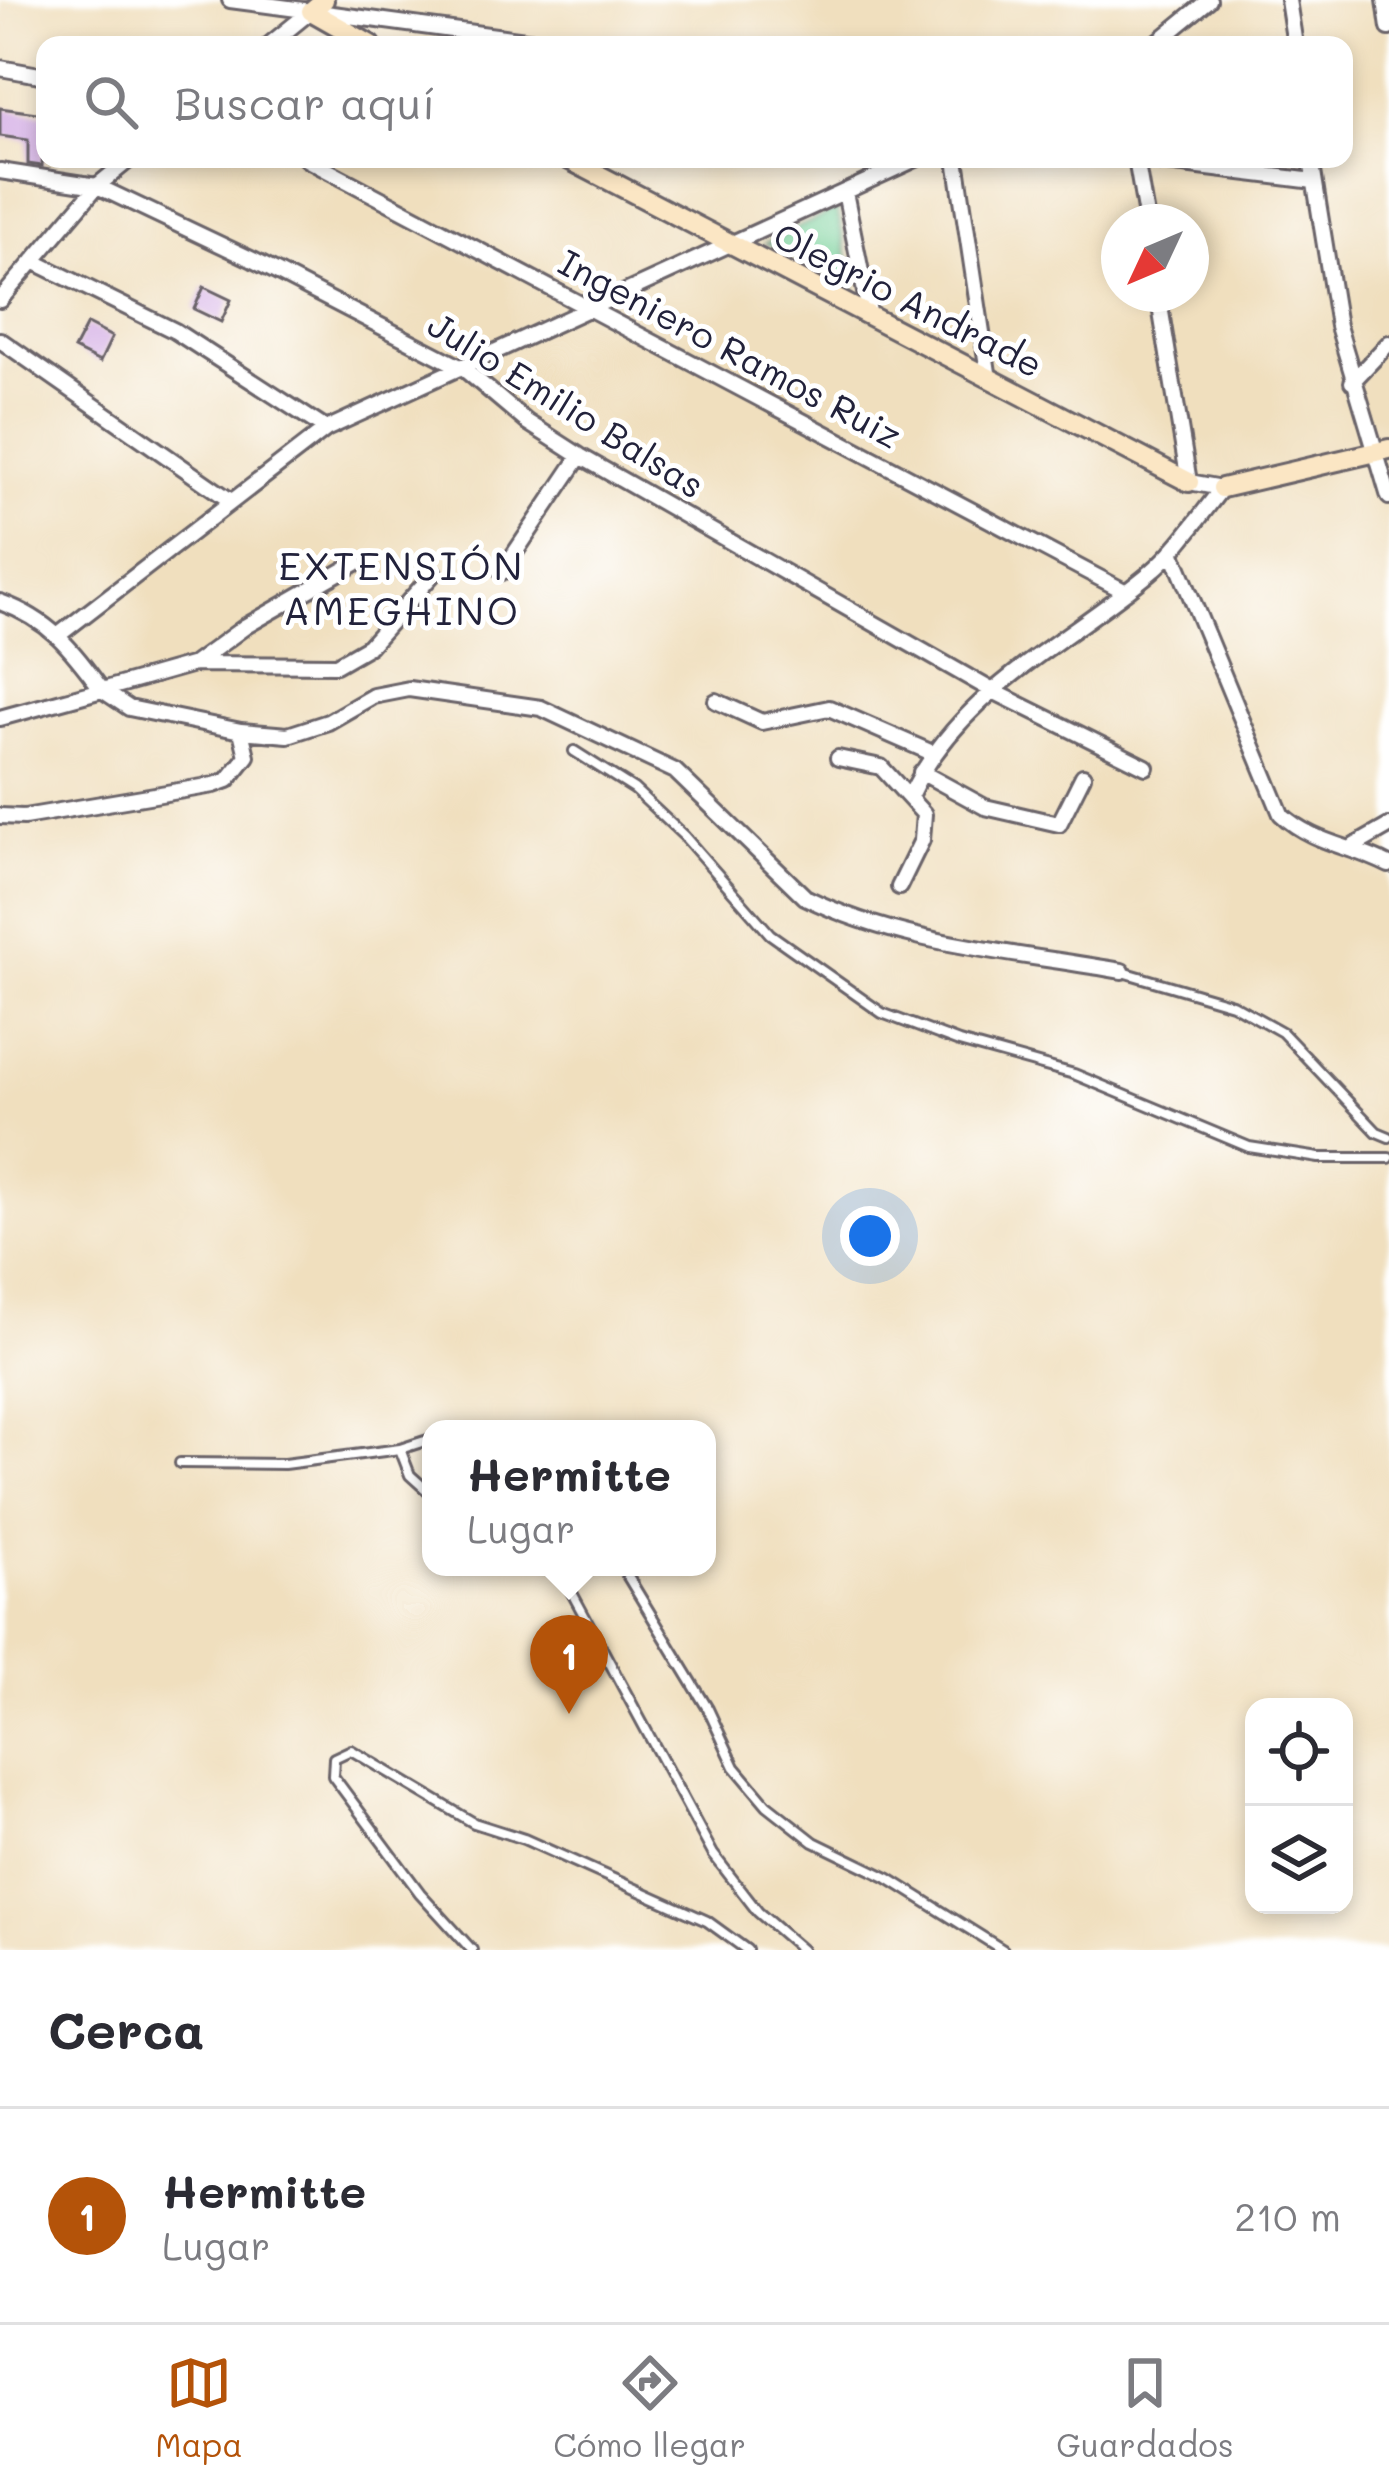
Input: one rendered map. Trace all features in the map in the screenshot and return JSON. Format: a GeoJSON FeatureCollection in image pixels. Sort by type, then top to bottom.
{"type":"FeatureCollection","features":[{"type":"Feature","properties":{"kind":"street"},"geometry":{"type":"LineString","coordinates":[[230,0],[318,5],[508,36]]}},
{"type":"Feature","properties":{"kind":"street"},"geometry":{"type":"LineString","coordinates":[[1170,36],[1209,0]]}},
{"type":"Feature","properties":{"kind":"street"},"geometry":{"type":"LineString","coordinates":[[1288,0],[1294,36]]}},
{"type":"Feature","properties":{"kind":"street"},"geometry":{"type":"LineString","coordinates":[[1385,0],[1389,28]]}},
{"type":"Feature","properties":{"kind":"street"},"geometry":{"type":"LineString","coordinates":[[280,36],[318,5]]}},
{"type":"Feature","properties":{"kind":"street"},"geometry":{"type":"LineString","coordinates":[[318,5],[359,36]]}},
{"type":"Feature","properties":{"kind":"street"},"geometry":{"type":"LineString","coordinates":[[0,68],[36,74]]}},
{"type":"Feature","properties":{"kind":"street"},"geometry":{"type":"LineString","coordinates":[[0,300],[97,186],[119,168]]}},
{"type":"Feature","properties":{"kind":"street","name":"Ingeniero Ramos Ruiz"},"geometry":{"type":"LineString","coordinates":[[323,168],[1126,592]]}},
{"type":"Feature","properties":{"kind":"street","name":"Olegrio Andrade"},"geometry":{"type":"LineString","coordinates":[[591,168],[1189,482],[1222,488]]}},
{"type":"Feature","properties":{"kind":"street"},"geometry":{"type":"LineString","coordinates":[[60,634],[326,429],[897,168]]}},
{"type":"Feature","properties":{"kind":"street"},"geometry":{"type":"LineString","coordinates":[[957,168],[988,380]]}},
{"type":"Feature","properties":{"kind":"street"},"geometry":{"type":"LineString","coordinates":[[1137,168],[1144,204]]}},
{"type":"Feature","properties":{"kind":"street"},"geometry":{"type":"LineString","coordinates":[[1213,168],[1314,181]]}},
{"type":"Feature","properties":{"kind":"street"},"geometry":{"type":"LineString","coordinates":[[1312,168],[1352,382],[1384,449],[1389,497]]}},
{"type":"Feature","properties":{"kind":"street","name":"Julio Emilio Balsas"},"geometry":{"type":"LineString","coordinates":[[0,171],[97,186],[464,369],[526,422],[580,455],[993,691],[1146,767]]}},
{"type":"Feature","properties":{"kind":"street"},"geometry":{"type":"LineString","coordinates":[[845,192],[870,317]]}},
{"type":"Feature","properties":{"kind":"street"},"geometry":{"type":"LineString","coordinates":[[33,261],[158,321],[326,429]]}},
{"type":"Feature","properties":{"kind":"street"},"geometry":{"type":"LineString","coordinates":[[1161,312],[1189,482]]}},
{"type":"Feature","properties":{"kind":"street"},"geometry":{"type":"LineString","coordinates":[[0,340],[231,501]]}},
{"type":"Feature","properties":{"kind":"street"},"geometry":{"type":"LineString","coordinates":[[1352,382],[1389,343]]}},
{"type":"Feature","properties":{"kind":"street"},"geometry":{"type":"LineString","coordinates":[[910,796],[930,752],[993,691],[1126,592],[1172,551],[1222,488],[1384,449]]}},
{"type":"Feature","properties":{"kind":"street"},"geometry":{"type":"LineString","coordinates":[[502,572],[580,455]]}},
{"type":"Feature","properties":{"kind":"street"},"geometry":{"type":"LineString","coordinates":[[1172,551],[1281,814],[1301,833],[1327,844],[1354,846],[1389,865]]}},
{"type":"Feature","properties":{"kind":"street"},"geometry":{"type":"LineString","coordinates":[[194,664],[246,626],[356,563]]}},
{"type":"Feature","properties":{"kind":"street"},"geometry":{"type":"LineString","coordinates":[[0,718],[194,664],[336,665],[369,646],[434,574]]}},
{"type":"Feature","properties":{"kind":"street"},"geometry":{"type":"LineString","coordinates":[[0,589],[5,604],[60,634],[102,690],[129,707],[241,731],[288,735],[328,722],[374,696],[409,689],[541,708],[616,739],[675,772],[724,813],[805,897],[830,909],[920,940],[1122,971]]}},
{"type":"Feature","properties":{"kind":"street"},"geometry":{"type":"LineString","coordinates":[[716,701],[762,722],[829,708],[930,752]]}},
{"type":"Feature","properties":{"kind":"street"},"geometry":{"type":"LineString","coordinates":[[0,816],[24,817],[214,785],[228,780],[247,756],[241,731]]}},
{"type":"Feature","properties":{"kind":"street"},"geometry":{"type":"LineString","coordinates":[[838,758],[881,767],[910,796],[925,824],[899,887]]}},
{"type":"Feature","properties":{"kind":"street"},"geometry":{"type":"LineString","coordinates":[[921,772],[985,807],[1059,824],[1083,776]]}},
{"type":"Feature","properties":{"kind":"street"},"geometry":{"type":"LineString","coordinates":[[1354,846],[1389,826]]}},
{"type":"Feature","properties":{"kind":"lane"},"geometry":{"type":"LineString","coordinates":[[574,751],[634,789],[684,836],[770,934],[882,1012],[959,1042],[1074,1074],[1249,1147],[1318,1158],[1389,1158]]}},
{"type":"Feature","properties":{"kind":"lane"},"geometry":{"type":"LineString","coordinates":[[1122,971],[1232,1004],[1282,1032],[1377,1132],[1389,1137]]}},
{"type":"Feature","properties":{"kind":"lane"},"geometry":{"type":"LineString","coordinates":[[180,1463],[284,1464],[422,1442]]}},
{"type":"Feature","properties":{"kind":"lane"},"geometry":{"type":"LineString","coordinates":[[400,1449],[410,1475],[422,1486]]}},
{"type":"Feature","properties":{"kind":"lane"},"geometry":{"type":"LineString","coordinates":[[563,1576],[712,1854],[758,1912],[802,1950]]}},
{"type":"Feature","properties":{"kind":"lane"},"geometry":{"type":"LineString","coordinates":[[627,1576],[708,1709],[735,1767],[767,1805],[814,1842],[925,1899],[1003,1950]]}},
{"type":"Feature","properties":{"kind":"lane"},"geometry":{"type":"LineString","coordinates":[[472,1950],[420,1893],[333,1776],[334,1758],[351,1750],[474,1823],[524,1839],[707,1921],[747,1950]]}},
{"type":"Feature","properties":{"kind":"green space"},"geometry":{"type":"Polygon","coordinates":[[[837,209],[855,289],[765,243],[837,209]]]}},
{"type":"Feature","properties":{"kind":"building"},"geometry":{"type":"Polygon","coordinates":[[[0,108],[36,113],[36,165],[28,164],[28,140],[0,136],[0,108]]]}},
{"type":"Feature","properties":{"kind":"building"},"geometry":{"type":"Polygon","coordinates":[[[204,287],[231,300],[221,322],[194,309],[204,287]]]}},
{"type":"Feature","properties":{"kind":"building"},"geometry":{"type":"Polygon","coordinates":[[[87,324],[112,337],[100,362],[74,349],[87,324]]]}},
{"type":"Feature","properties":{"kind":"place","name":"Hermitte"},"geometry":{"type":"Point","coordinates":[569,1714]}},
{"type":"Feature","properties":{"kind":"district","name":"EXTENSIÓN AMEGHINO"},"geometry":{"type":"Point","coordinates":[402,588]}}]}
